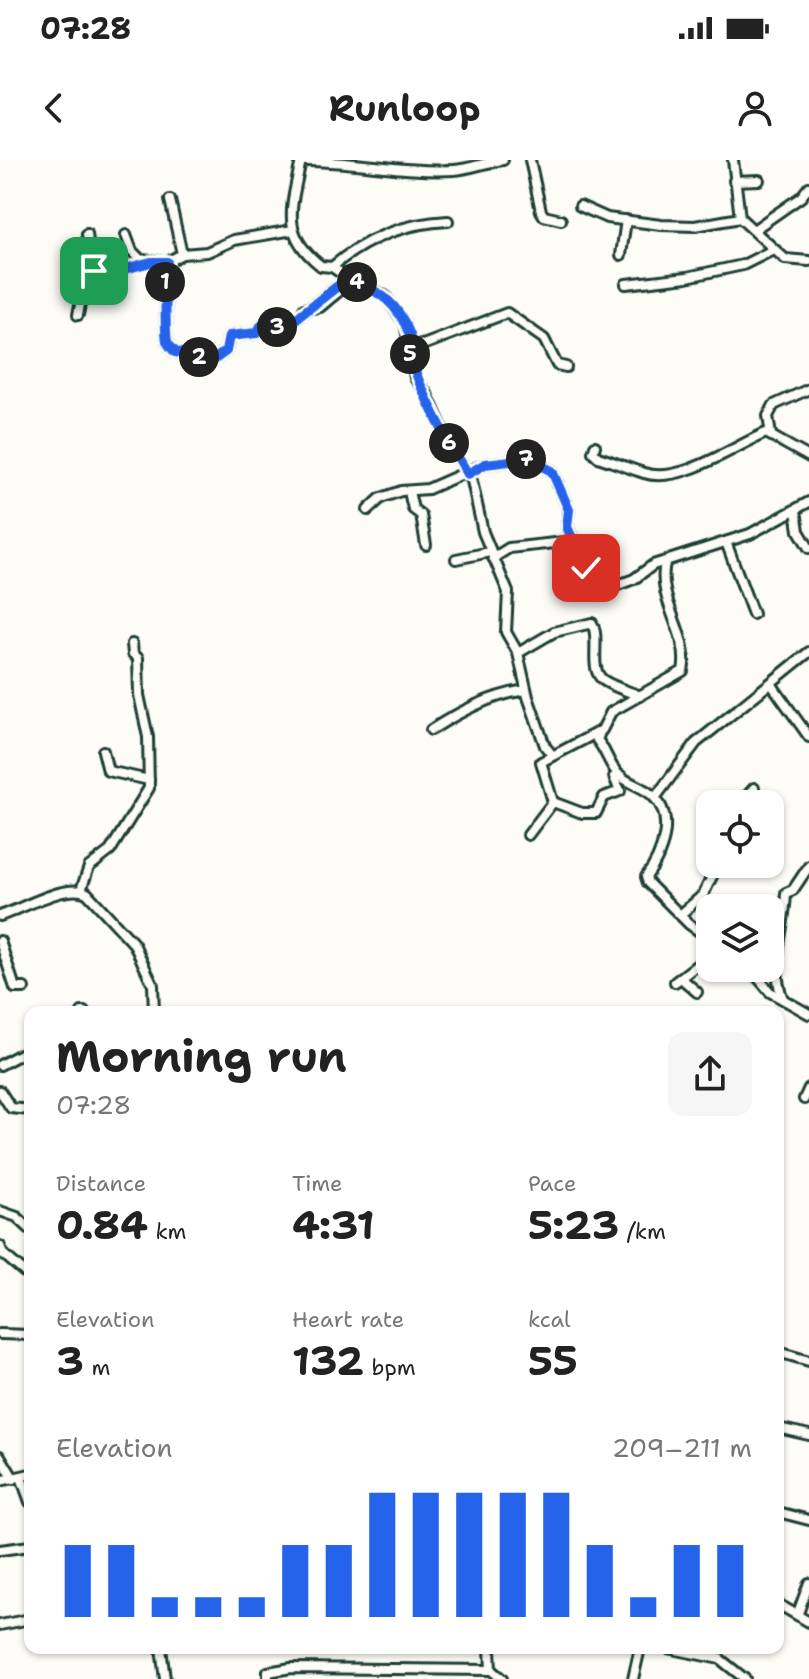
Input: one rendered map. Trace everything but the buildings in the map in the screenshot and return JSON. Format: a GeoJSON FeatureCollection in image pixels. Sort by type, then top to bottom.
{"type":"FeatureCollection","features":[{"type":"Feature","properties":{"kind":"street"},"geometry":{"type":"LineString","coordinates":[[503,160],[458,170],[392,170],[338,162],[301,161],[289,220],[311,257],[321,266],[332,267],[393,302],[410,335],[407,343],[415,378],[427,394],[448,441],[468,474],[492,555],[508,592],[506,632],[518,653],[526,690],[545,746],[552,755]]}},
{"type":"Feature","properties":{"kind":"street"},"geometry":{"type":"LineString","coordinates":[[530,160],[541,211],[544,216],[561,220]]}},
{"type":"Feature","properties":{"kind":"street"},"geometry":{"type":"LineString","coordinates":[[733,160],[740,218],[755,229],[773,250],[793,262],[809,261]]}},
{"type":"Feature","properties":{"kind":"street"},"geometry":{"type":"LineString","coordinates":[[734,181],[759,180]]}},
{"type":"Feature","properties":{"kind":"street"},"geometry":{"type":"LineString","coordinates":[[755,229],[801,197],[809,187]]}},
{"type":"Feature","properties":{"kind":"street"},"geometry":{"type":"LineString","coordinates":[[170,200],[182,254]]}},
{"type":"Feature","properties":{"kind":"street"},"geometry":{"type":"LineString","coordinates":[[580,206],[607,218],[695,226],[740,218]]}},
{"type":"Feature","properties":{"kind":"street"},"geometry":{"type":"LineString","coordinates":[[621,255],[626,220]]}},
{"type":"Feature","properties":{"kind":"street"},"geometry":{"type":"LineString","coordinates":[[332,267],[371,239],[418,222],[448,221]]}},
{"type":"Feature","properties":{"kind":"street"},"geometry":{"type":"LineString","coordinates":[[78,315],[84,284],[90,275],[99,276],[151,262],[167,262],[182,254],[195,254],[234,240],[293,230]]}},
{"type":"Feature","properties":{"kind":"street"},"geometry":{"type":"LineString","coordinates":[[87,234],[91,266],[99,276]]}},
{"type":"Feature","properties":{"kind":"street"},"geometry":{"type":"LineString","coordinates":[[126,235],[136,255],[151,262]]}},
{"type":"Feature","properties":{"kind":"street"},"geometry":{"type":"LineString","coordinates":[[626,284],[687,277],[743,265],[773,250]]}},
{"type":"Feature","properties":{"kind":"street"},"geometry":{"type":"LineString","coordinates":[[167,262],[163,272],[168,300],[167,341],[175,352],[215,359],[226,351],[229,336],[257,333],[261,326],[281,327],[351,280]]}},
{"type":"Feature","properties":{"kind":"street"},"geometry":{"type":"LineString","coordinates":[[407,343],[419,346],[442,336],[456,325],[507,313],[544,339],[557,365],[566,367]]}},
{"type":"Feature","properties":{"kind":"street"},"geometry":{"type":"LineString","coordinates":[[771,435],[768,416],[774,405],[809,389]]}},
{"type":"Feature","properties":{"kind":"street"},"geometry":{"type":"LineString","coordinates":[[595,446],[593,452],[598,457],[655,475],[678,472],[728,454],[766,433],[809,457]]}},
{"type":"Feature","properties":{"kind":"street"},"geometry":{"type":"LineString","coordinates":[[368,510],[384,497],[393,497],[406,489],[416,492],[468,474],[485,464],[527,459],[552,471],[569,510],[567,527],[592,581],[610,588],[634,579],[653,565],[726,542],[809,502]]}},
{"type":"Feature","properties":{"kind":"street"},"geometry":{"type":"LineString","coordinates":[[416,492],[413,509],[421,515],[426,545]]}},
{"type":"Feature","properties":{"kind":"street"},"geometry":{"type":"LineString","coordinates":[[796,510],[799,531],[809,548]]}},
{"type":"Feature","properties":{"kind":"street"},"geometry":{"type":"LineString","coordinates":[[456,559],[492,555],[509,548],[573,541]]}},
{"type":"Feature","properties":{"kind":"street"},"geometry":{"type":"LineString","coordinates":[[726,542],[753,614]]}},
{"type":"Feature","properties":{"kind":"street"},"geometry":{"type":"LineString","coordinates":[[665,563],[663,584],[682,648],[684,667],[677,677],[611,712],[598,741],[621,776],[655,798],[666,824],[656,863],[646,877],[648,883],[696,928]]}},
{"type":"Feature","properties":{"kind":"street"},"geometry":{"type":"LineString","coordinates":[[518,653],[554,632],[592,623],[597,633],[598,674],[602,679],[640,696]]}},
{"type":"Feature","properties":{"kind":"street"},"geometry":{"type":"LineString","coordinates":[[81,890],[85,873],[118,840],[149,788],[138,658],[133,654],[132,644]]}},
{"type":"Feature","properties":{"kind":"street"},"geometry":{"type":"LineString","coordinates":[[655,798],[696,743],[772,685],[809,652]]}},
{"type":"Feature","properties":{"kind":"street"},"geometry":{"type":"LineString","coordinates":[[772,685],[809,737]]}},
{"type":"Feature","properties":{"kind":"street"},"geometry":{"type":"LineString","coordinates":[[431,730],[470,707],[526,690]]}},
{"type":"Feature","properties":{"kind":"street"},"geometry":{"type":"LineString","coordinates":[[553,802],[540,764],[600,731]]}},
{"type":"Feature","properties":{"kind":"street"},"geometry":{"type":"LineString","coordinates":[[103,751],[108,771],[149,780]]}},
{"type":"Feature","properties":{"kind":"street"},"geometry":{"type":"LineString","coordinates":[[553,802],[582,813],[596,813],[604,797],[620,791],[614,777],[621,776]]}},
{"type":"Feature","properties":{"kind":"street"},"geometry":{"type":"LineString","coordinates":[[528,835],[553,802]]}},
{"type":"Feature","properties":{"kind":"street"},"geometry":{"type":"LineString","coordinates":[[774,989],[777,948],[785,922],[786,893],[793,890],[809,866]]}},
{"type":"Feature","properties":{"kind":"street"},"geometry":{"type":"LineString","coordinates":[[680,915],[703,895],[711,878]]}},
{"type":"Feature","properties":{"kind":"street"},"geometry":{"type":"LineString","coordinates":[[0,916],[38,903],[50,895],[81,890],[94,899],[134,944],[153,985],[154,1006]]}},
{"type":"Feature","properties":{"kind":"street"},"geometry":{"type":"LineString","coordinates":[[0,941],[15,988],[24,988]]}},
{"type":"Feature","properties":{"kind":"street"},"geometry":{"type":"LineString","coordinates":[[696,964],[678,980],[697,992]]}},
{"type":"Feature","properties":{"kind":"street"},"geometry":{"type":"LineString","coordinates":[[766,982],[783,999],[809,1014]]}},
{"type":"Feature","properties":{"kind":"street"},"geometry":{"type":"LineString","coordinates":[[0,1065],[24,1052]]}},
{"type":"Feature","properties":{"kind":"street"},"geometry":{"type":"LineString","coordinates":[[804,1099],[809,1088]]}},
{"type":"Feature","properties":{"kind":"street"},"geometry":{"type":"LineString","coordinates":[[0,1091],[11,1108],[24,1109]]}},
{"type":"Feature","properties":{"kind":"street"},"geometry":{"type":"LineString","coordinates":[[0,1211],[24,1223]]}},
{"type":"Feature","properties":{"kind":"street"},"geometry":{"type":"LineString","coordinates":[[0,1246],[3,1254],[24,1267]]}},
{"type":"Feature","properties":{"kind":"street"},"geometry":{"type":"LineString","coordinates":[[0,1334],[24,1335]]}},
{"type":"Feature","properties":{"kind":"street"},"geometry":{"type":"LineString","coordinates":[[784,1354],[809,1361]]}},
{"type":"Feature","properties":{"kind":"street"},"geometry":{"type":"LineString","coordinates":[[784,1429],[809,1435]]}},
{"type":"Feature","properties":{"kind":"street"},"geometry":{"type":"LineString","coordinates":[[0,1456],[22,1477]]}},
{"type":"Feature","properties":{"kind":"street"},"geometry":{"type":"LineString","coordinates":[[0,1481],[22,1477]]}},
{"type":"Feature","properties":{"kind":"street"},"geometry":{"type":"LineString","coordinates":[[784,1514],[809,1520]]}},
{"type":"Feature","properties":{"kind":"street"},"geometry":{"type":"LineString","coordinates":[[0,1550],[24,1547]]}},
{"type":"Feature","properties":{"kind":"street"},"geometry":{"type":"LineString","coordinates":[[798,1613],[809,1583]]}},
{"type":"Feature","properties":{"kind":"street"},"geometry":{"type":"LineString","coordinates":[[784,1607],[809,1622]]}},
{"type":"Feature","properties":{"kind":"street"},"geometry":{"type":"LineString","coordinates":[[0,1625],[24,1620]]}},
{"type":"Feature","properties":{"kind":"street"},"geometry":{"type":"LineString","coordinates":[[162,1654],[165,1679]]}},
{"type":"Feature","properties":{"kind":"street"},"geometry":{"type":"LineString","coordinates":[[490,1654],[491,1670]]}},
{"type":"Feature","properties":{"kind":"street"},"geometry":{"type":"LineString","coordinates":[[633,1679],[639,1654]]}},
{"type":"Feature","properties":{"kind":"street"},"geometry":{"type":"LineString","coordinates":[[702,1654],[713,1656],[745,1679]]}},
{"type":"Feature","properties":{"kind":"street"},"geometry":{"type":"LineString","coordinates":[[268,1679],[268,1672],[291,1668],[342,1675],[491,1670],[502,1679]]}},
{"type":"Feature","properties":{"kind":"route"},"geometry":{"type":"LineString","coordinates":[[94,271],[99,276],[151,262],[167,262],[163,272],[168,300],[167,341],[175,352],[215,359],[226,351],[229,336],[257,333],[261,326],[289,324],[304,309],[348,278],[373,288],[393,302],[405,323],[410,335],[407,343],[415,378],[427,394],[448,441],[468,474],[485,464],[527,459],[552,471],[569,510],[567,527],[586,568]]}}]}
